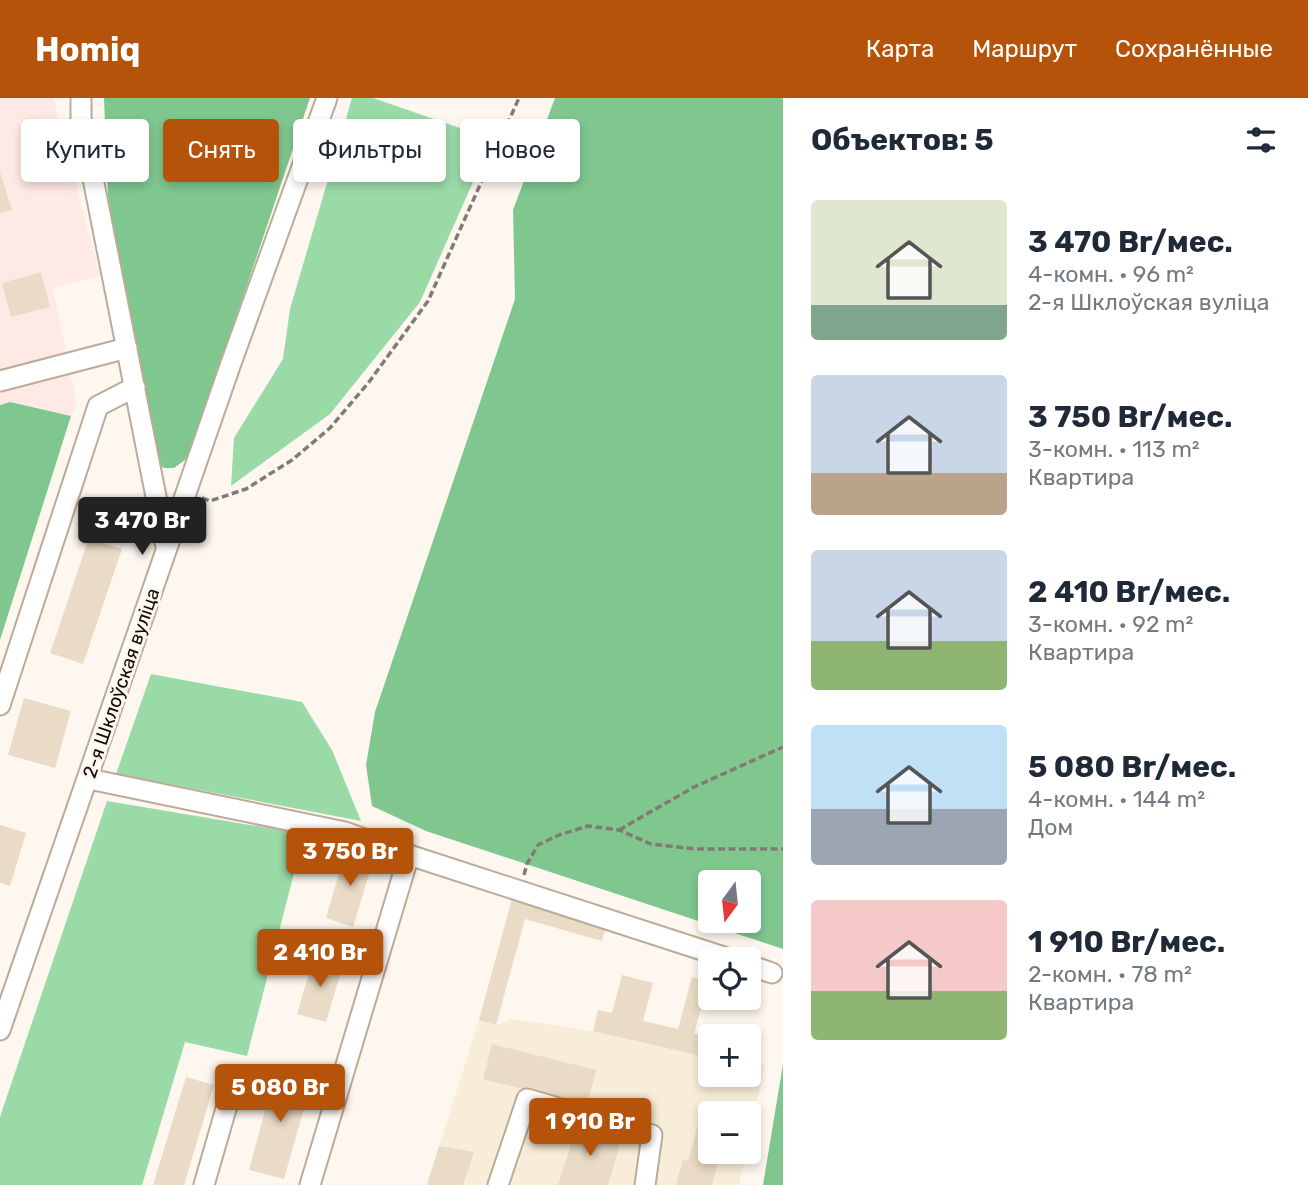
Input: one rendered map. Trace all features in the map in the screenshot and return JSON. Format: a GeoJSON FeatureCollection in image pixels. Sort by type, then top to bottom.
{"type":"FeatureCollection","features":[{"type":"Feature","properties":{"kind":"street"},"geometry":{"type":"LineString","coordinates":[[75,98],[166,548]]}},
{"type":"Feature","properties":{"kind":"street"},"geometry":{"type":"LineString","coordinates":[[80,98],[80,118]]}},
{"type":"Feature","properties":{"kind":"street","name":"2-я Шклоўская вуліца"},"geometry":{"type":"LineString","coordinates":[[0,1030],[89,779],[166,548],[327,98]]}},
{"type":"Feature","properties":{"kind":"street"},"geometry":{"type":"LineString","coordinates":[[0,381],[127,348]]}},
{"type":"Feature","properties":{"kind":"street"},"geometry":{"type":"LineString","coordinates":[[0,705],[98,406],[135,387]]}},
{"type":"Feature","properties":{"kind":"street"},"geometry":{"type":"LineString","coordinates":[[89,779],[345,832],[698,949]]}},
{"type":"Feature","properties":{"kind":"street"},"geometry":{"type":"LineString","coordinates":[[310,1185],[409,855]]}},
{"type":"Feature","properties":{"kind":"street"},"geometry":{"type":"LineString","coordinates":[[761,969],[772,973]]}},
{"type":"Feature","properties":{"kind":"street"},"geometry":{"type":"LineString","coordinates":[[498,1185],[527,1100],[652,1135],[645,1185]]}},
{"type":"Feature","properties":{"kind":"street"},"geometry":{"type":"LineString","coordinates":[[204,1185],[228,1102]]}},
{"type":"Feature","properties":{"kind":"path"},"geometry":{"type":"LineString","coordinates":[[186,492],[210,501],[246,489],[292,460],[330,428],[369,382],[428,302],[519,98]]}},
{"type":"Feature","properties":{"kind":"path"},"geometry":{"type":"LineString","coordinates":[[619,831],[694,787],[783,747]]}},
{"type":"Feature","properties":{"kind":"path"},"geometry":{"type":"LineString","coordinates":[[519,891],[527,864],[538,845],[589,826],[619,831],[651,844],[695,849],[783,849]]}},
{"type":"Feature","properties":{"kind":"shaded area"},"geometry":{"type":"Polygon","coordinates":[[[0,98],[53,98],[59,119],[21,119],[21,182],[75,182],[100,276],[53,288],[77,405],[71,416],[10,402],[0,405],[0,98]]]}},
{"type":"Feature","properties":{"kind":"shaded area"},"geometry":{"type":"Polygon","coordinates":[[[598,1010],[698,1034],[698,1087],[760,1087],[757,1101],[698,1101],[698,1164],[743,1164],[739,1185],[427,1185],[479,1020],[496,1025],[512,1019],[593,1031],[598,1010]]]}},
{"type":"Feature","properties":{"kind":"shaded area"},"geometry":{"type":"Polygon","coordinates":[[[761,1066],[765,1066],[761,1084],[761,1066]]]}},
{"type":"Feature","properties":{"kind":"green space"},"geometry":{"type":"Polygon","coordinates":[[[104,98],[310,98],[303,119],[293,119],[293,149],[194,443],[185,460],[174,468],[164,468],[157,463],[108,196],[107,182],[149,182],[149,119],[105,119],[104,98]]]}},
{"type":"Feature","properties":{"kind":"green space"},"geometry":{"type":"Polygon","coordinates":[[[352,98],[373,98],[434,119],[346,119],[352,98]]]}},
{"type":"Feature","properties":{"kind":"green space"},"geometry":{"type":"Polygon","coordinates":[[[555,98],[783,98],[783,949],[735,933],[761,933],[761,870],[698,870],[698,921],[426,831],[372,806],[366,765],[375,712],[515,299],[513,210],[524,182],[580,182],[580,119],[547,119],[555,98]]]}},
{"type":"Feature","properties":{"kind":"green space"},"geometry":{"type":"Polygon","coordinates":[[[446,123],[460,128],[460,182],[473,182],[420,302],[330,414],[231,486],[234,438],[283,359],[290,309],[327,182],[446,182],[446,123]]]}},
{"type":"Feature","properties":{"kind":"green space"},"geometry":{"type":"Polygon","coordinates":[[[10,402],[71,416],[0,640],[0,405],[10,402]]]}},
{"type":"Feature","properties":{"kind":"green space"},"geometry":{"type":"Polygon","coordinates":[[[151,674],[302,702],[332,750],[361,821],[116,774],[151,674]]]}},
{"type":"Feature","properties":{"kind":"green space"},"geometry":{"type":"Polygon","coordinates":[[[107,801],[304,834],[247,1056],[185,1042],[142,1185],[0,1185],[0,1117],[107,801]]]}},
{"type":"Feature","properties":{"kind":"green space"},"geometry":{"type":"Polygon","coordinates":[[[783,1064],[783,1185],[763,1185],[783,1064]]]}},
{"type":"Feature","properties":{"kind":"building"},"geometry":{"type":"Polygon","coordinates":[[[0,172],[12,210],[0,213],[0,172]]]}},
{"type":"Feature","properties":{"kind":"building"},"geometry":{"type":"Polygon","coordinates":[[[41,272],[50,307],[11,317],[2,283],[41,272]]]}},
{"type":"Feature","properties":{"kind":"building"},"geometry":{"type":"Polygon","coordinates":[[[89,538],[122,549],[83,664],[50,653],[89,538]]]}},
{"type":"Feature","properties":{"kind":"building"},"geometry":{"type":"Polygon","coordinates":[[[24,698],[71,711],[55,768],[8,755],[24,698]]]}},
{"type":"Feature","properties":{"kind":"building"},"geometry":{"type":"Polygon","coordinates":[[[0,825],[26,833],[10,886],[0,883],[0,825]]]}},
{"type":"Feature","properties":{"kind":"building"},"geometry":{"type":"Polygon","coordinates":[[[346,850],[374,858],[353,927],[326,918],[346,850]]]}},
{"type":"Feature","properties":{"kind":"building"},"geometry":{"type":"Polygon","coordinates":[[[512,899],[606,925],[602,941],[525,919],[496,1025],[479,1020],[512,899]]]}},
{"type":"Feature","properties":{"kind":"building"},"geometry":{"type":"Polygon","coordinates":[[[314,956],[343,965],[326,1022],[297,1014],[314,956]]]}},
{"type":"Feature","properties":{"kind":"building"},"geometry":{"type":"Polygon","coordinates":[[[622,975],[653,983],[643,1021],[678,1029],[692,977],[698,979],[698,1010],[700,1010],[694,1034],[698,1035],[698,1055],[593,1031],[598,1010],[612,1013],[622,975]]]}},
{"type":"Feature","properties":{"kind":"building"},"geometry":{"type":"Polygon","coordinates":[[[492,1044],[596,1070],[587,1105],[483,1079],[492,1044]]]}},
{"type":"Feature","properties":{"kind":"building"},"geometry":{"type":"Polygon","coordinates":[[[276,1070],[312,1080],[284,1179],[249,1170],[276,1070]]]}},
{"type":"Feature","properties":{"kind":"building"},"geometry":{"type":"Polygon","coordinates":[[[186,1077],[214,1085],[184,1185],[153,1185],[186,1077]]]}},
{"type":"Feature","properties":{"kind":"building"},"geometry":{"type":"Polygon","coordinates":[[[578,1123],[622,1137],[608,1185],[558,1185],[578,1123]]]}},
{"type":"Feature","properties":{"kind":"building"},"geometry":{"type":"Polygon","coordinates":[[[698,1124],[698,1164],[718,1164],[712,1185],[676,1185],[683,1159],[688,1161],[698,1124]]]}},
{"type":"Feature","properties":{"kind":"building"},"geometry":{"type":"Polygon","coordinates":[[[439,1146],[474,1152],[463,1185],[427,1185],[439,1146]]]}}]}
